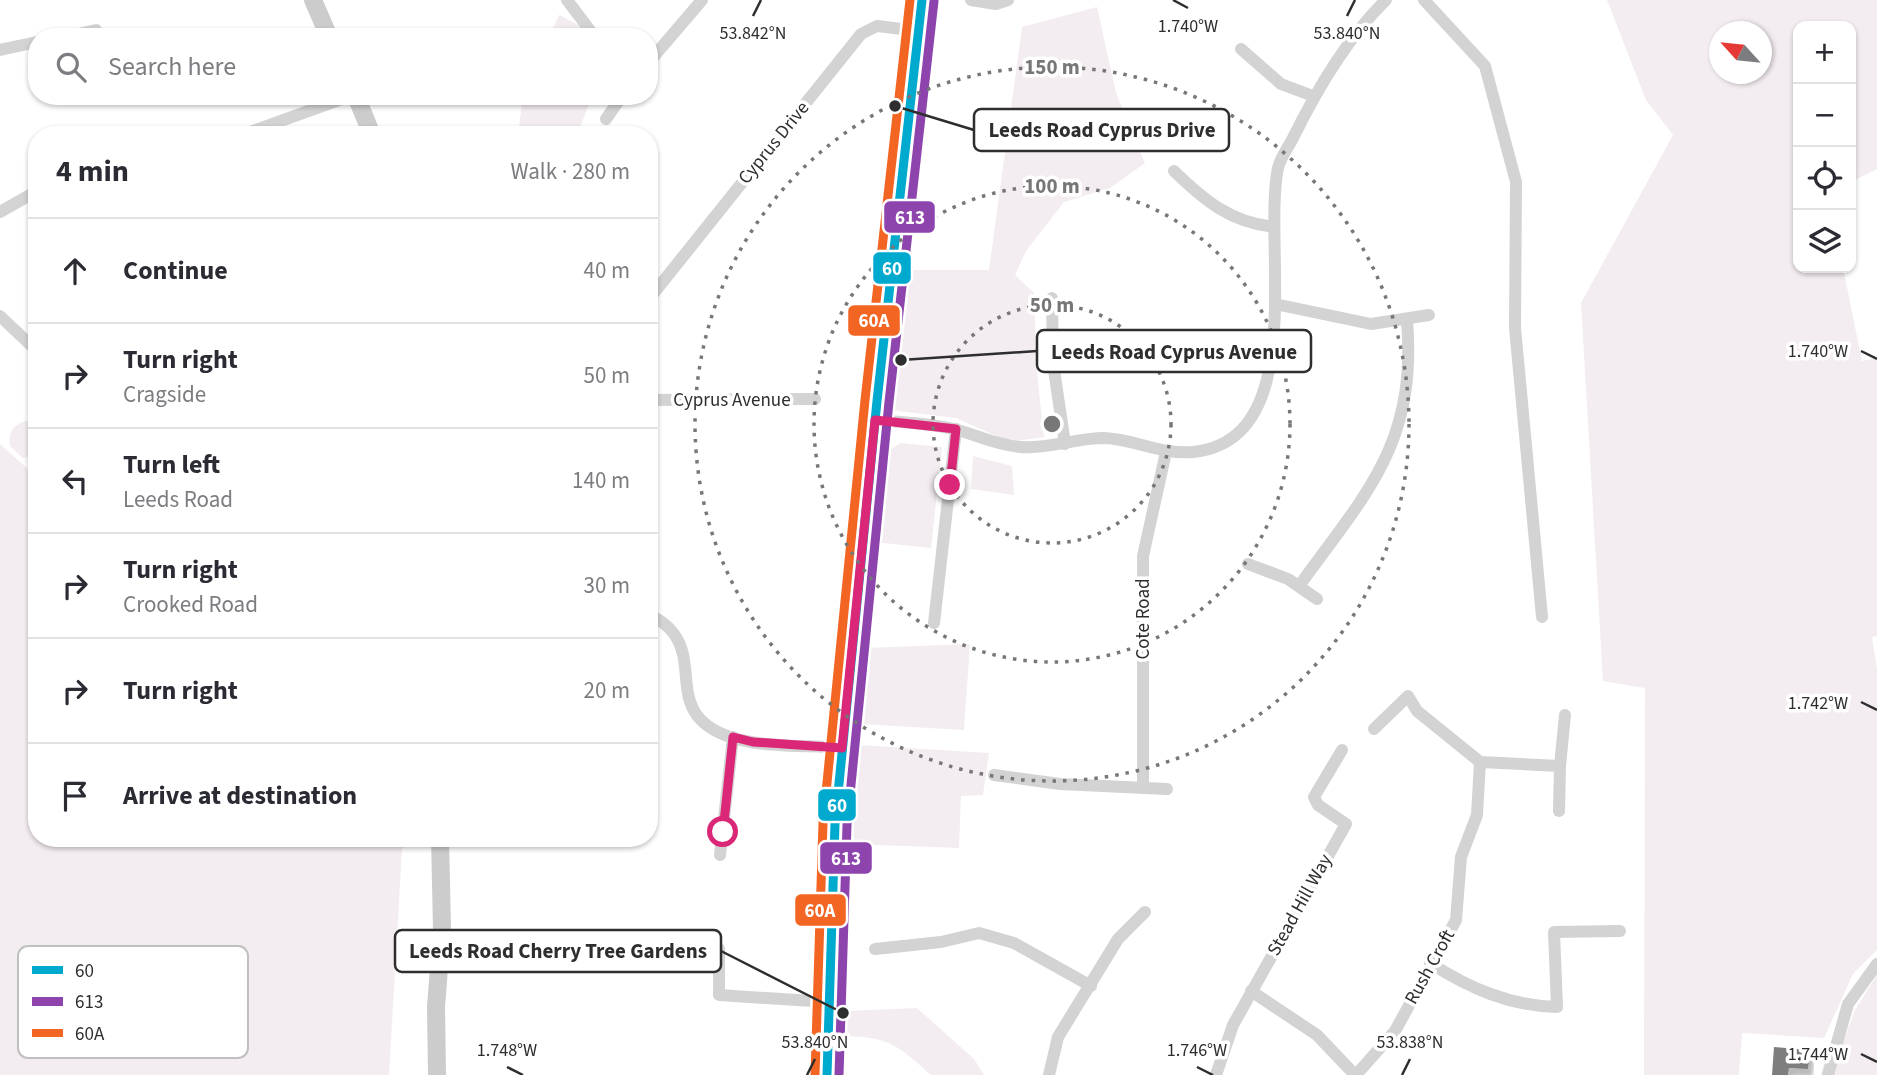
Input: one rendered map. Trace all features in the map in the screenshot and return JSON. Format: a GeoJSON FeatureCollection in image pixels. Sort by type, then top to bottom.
{"type":"FeatureCollection","features":[{"type":"Feature","properties":{"kind":"main road"},"geometry":{"type":"LineString","coordinates":[[827,1075],[835,824],[875,420],[922,0]]}},
{"type":"Feature","properties":{"kind":"street"},"geometry":{"type":"LineString","coordinates":[[313,0],[325,28]]}},
{"type":"Feature","properties":{"kind":"street"},"geometry":{"type":"LineString","coordinates":[[568,0],[588,28]]}},
{"type":"Feature","properties":{"kind":"street"},"geometry":{"type":"LineString","coordinates":[[658,51],[702,0]]}},
{"type":"Feature","properties":{"kind":"street"},"geometry":{"type":"LineString","coordinates":[[971,0],[996,4],[1008,0]]}},
{"type":"Feature","properties":{"kind":"street"},"geometry":{"type":"LineString","coordinates":[[875,420],[956,429],[1000,444],[1033,447],[1105,438],[1166,452],[1194,452],[1218,445],[1237,433],[1252,416],[1265,387],[1275,304],[1274,227],[1278,167],[1313,96],[1386,0]]}},
{"type":"Feature","properties":{"kind":"street"},"geometry":{"type":"LineString","coordinates":[[1424,0],[1485,66],[1516,182],[1516,348],[1542,617]]}},
{"type":"Feature","properties":{"kind":"street","name":"Cyprus Drive"},"geometry":{"type":"LineString","coordinates":[[658,288],[861,34],[877,26],[919,31]]}},
{"type":"Feature","properties":{"kind":"street"},"geometry":{"type":"LineString","coordinates":[[0,50],[28,44]]}},
{"type":"Feature","properties":{"kind":"street"},"geometry":{"type":"LineString","coordinates":[[1241,50],[1281,84],[1313,96]]}},
{"type":"Feature","properties":{"kind":"street"},"geometry":{"type":"LineString","coordinates":[[267,126],[325,105]]}},
{"type":"Feature","properties":{"kind":"street"},"geometry":{"type":"LineString","coordinates":[[360,105],[368,126]]}},
{"type":"Feature","properties":{"kind":"street"},"geometry":{"type":"LineString","coordinates":[[606,119],[616,105]]}},
{"type":"Feature","properties":{"kind":"street"},"geometry":{"type":"LineString","coordinates":[[1174,171],[1221,212],[1244,222],[1274,227]]}},
{"type":"Feature","properties":{"kind":"street"},"geometry":{"type":"LineString","coordinates":[[0,212],[28,196]]}},
{"type":"Feature","properties":{"kind":"street"},"geometry":{"type":"LineString","coordinates":[[1052,298],[1054,363],[1065,444]]}},
{"type":"Feature","properties":{"kind":"street"},"geometry":{"type":"LineString","coordinates":[[1275,304],[1360,323],[1407,320],[1429,315]]}},
{"type":"Feature","properties":{"kind":"street"},"geometry":{"type":"LineString","coordinates":[[0,316],[28,342]]}},
{"type":"Feature","properties":{"kind":"street"},"geometry":{"type":"LineString","coordinates":[[1299,586],[1356,506],[1392,449],[1408,387],[1407,320]]}},
{"type":"Feature","properties":{"kind":"street","name":"Cyprus Avenue"},"geometry":{"type":"LineString","coordinates":[[658,400],[815,399]]}},
{"type":"Feature","properties":{"kind":"street"},"geometry":{"type":"LineString","coordinates":[[934,623],[956,429]]}},
{"type":"Feature","properties":{"kind":"street","name":"Cote Road"},"geometry":{"type":"LineString","coordinates":[[1143,788],[1143,556],[1166,452]]}},
{"type":"Feature","properties":{"kind":"street"},"geometry":{"type":"LineString","coordinates":[[1248,564],[1299,586],[1317,599]]}},
{"type":"Feature","properties":{"kind":"street"},"geometry":{"type":"LineString","coordinates":[[658,621],[676,636],[682,652],[687,694],[696,712],[709,726],[733,737],[753,742],[842,748]]}},
{"type":"Feature","properties":{"kind":"street"},"geometry":{"type":"LineString","coordinates":[[1374,729],[1408,696],[1417,710],[1480,762],[1560,766]]}},
{"type":"Feature","properties":{"kind":"street"},"geometry":{"type":"LineString","coordinates":[[1559,811],[1565,715]]}},
{"type":"Feature","properties":{"kind":"street"},"geometry":{"type":"LineString","coordinates":[[720,855],[733,737]]}},
{"type":"Feature","properties":{"kind":"street","name":"Stead Hill Way"},"geometry":{"type":"LineString","coordinates":[[1216,1075],[1233,1025],[1346,824],[1318,806],[1314,797],[1342,750]]}},
{"type":"Feature","properties":{"kind":"street","name":"Rush Croft"},"geometry":{"type":"LineString","coordinates":[[1356,1075],[1395,1031],[1456,920],[1461,857],[1478,815],[1480,762]]}},
{"type":"Feature","properties":{"kind":"street"},"geometry":{"type":"LineString","coordinates":[[994,775],[1060,784],[1167,789]]}},
{"type":"Feature","properties":{"kind":"street"},"geometry":{"type":"LineString","coordinates":[[437,1075],[436,1007],[442,929],[440,847]]}},
{"type":"Feature","properties":{"kind":"street"},"geometry":{"type":"LineString","coordinates":[[1049,1075],[1058,1037],[1118,939],[1146,912]]}},
{"type":"Feature","properties":{"kind":"street"},"geometry":{"type":"LineString","coordinates":[[1430,963],[1464,985],[1529,1007],[1557,1007],[1554,932],[1620,931]]}},
{"type":"Feature","properties":{"kind":"street"},"geometry":{"type":"LineString","coordinates":[[875,949],[941,942],[979,933],[1014,943],[1091,986]]}},
{"type":"Feature","properties":{"kind":"street"},"geometry":{"type":"LineString","coordinates":[[719,949],[719,995],[828,1002]]}},
{"type":"Feature","properties":{"kind":"street"},"geometry":{"type":"LineString","coordinates":[[1828,1075],[1848,1004],[1877,964]]}},
{"type":"Feature","properties":{"kind":"street"},"geometry":{"type":"LineString","coordinates":[[1251,992],[1317,1035],[1356,1075]]}},
{"type":"Feature","properties":{"kind":"shaded area"},"geometry":{"type":"Polygon","coordinates":[[[1607,0],[1877,0],[1877,169],[1856,180],[1856,21],[1793,21],[1793,273],[1844,273],[1862,361],[1877,358],[1877,636],[1872,637],[1877,669],[1877,950],[1853,974],[1824,1038],[1742,1033],[1739,1075],[1644,1075],[1645,688],[1603,681],[1581,303],[1673,135],[1646,100],[1607,0]]]}},
{"type":"Feature","properties":{"kind":"shaded area"},"geometry":{"type":"Polygon","coordinates":[[[1097,7],[1116,93],[1145,163],[1110,188],[1064,202],[1026,251],[1015,275],[1034,293],[1037,373],[1044,437],[1010,442],[956,418],[890,410],[907,270],[989,270],[1022,27],[1097,7]]]}},
{"type":"Feature","properties":{"kind":"shaded area"},"geometry":{"type":"Polygon","coordinates":[[[559,15],[581,28],[553,28],[559,15]]]}},
{"type":"Feature","properties":{"kind":"shaded area"},"geometry":{"type":"Polygon","coordinates":[[[522,105],[589,105],[580,126],[519,126],[522,105]]]}},
{"type":"Feature","properties":{"kind":"shaded area"},"geometry":{"type":"Polygon","coordinates":[[[28,422],[28,457],[23,458],[10,446],[12,430],[17,425],[28,422]]]}},
{"type":"Feature","properties":{"kind":"shaded area"},"geometry":{"type":"Polygon","coordinates":[[[901,443],[942,447],[931,548],[874,542],[885,453],[901,443]]]}},
{"type":"Feature","properties":{"kind":"shaded area"},"geometry":{"type":"Polygon","coordinates":[[[0,444],[28,469],[28,847],[403,847],[389,1075],[0,1075],[0,444]]]}},
{"type":"Feature","properties":{"kind":"shaded area"},"geometry":{"type":"Polygon","coordinates":[[[973,456],[1012,466],[1014,495],[971,489],[973,456]]]}},
{"type":"Feature","properties":{"kind":"shaded area"},"geometry":{"type":"Polygon","coordinates":[[[970,644],[964,730],[860,724],[866,648],[970,644]]]}},
{"type":"Feature","properties":{"kind":"shaded area"},"geometry":{"type":"Polygon","coordinates":[[[858,745],[989,753],[983,795],[961,796],[959,848],[850,844],[858,745]]]}},
{"type":"Feature","properties":{"kind":"shaded area"},"geometry":{"type":"Polygon","coordinates":[[[1877,975],[1877,1075],[1821,1075],[1827,1053],[1840,1051],[1855,1010],[1877,975]]]}},
{"type":"Feature","properties":{"kind":"shaded area"},"geometry":{"type":"Polygon","coordinates":[[[917,1008],[974,1059],[984,1075],[931,1075],[894,1045],[874,1039],[847,1036],[847,1011],[917,1008]]]}},
{"type":"Feature","properties":{"kind":"building"},"geometry":{"type":"Polygon","coordinates":[[[1774,1047],[1810,1050],[1808,1069],[1789,1068],[1788,1075],[1772,1075],[1774,1047]]]}},
{"type":"Feature","properties":{"kind":"transit line","name":"60A"},"geometry":{"type":"LineString","coordinates":[[815,1075],[823,823],[865,400],[910,0]]}},
{"type":"Feature","properties":{"kind":"transit line","name":"60"},"geometry":{"type":"LineString","coordinates":[[827,1075],[835,824],[877,401],[922,0]]}},
{"type":"Feature","properties":{"kind":"transit line","name":"613"},"geometry":{"type":"LineString","coordinates":[[839,1075],[847,825],[889,402],[934,1]]}},
{"type":"Feature","properties":{"kind":"place","name":"Leeds Road Cyprus Drive"},"geometry":{"type":"Point","coordinates":[895,106]}},
{"type":"Feature","properties":{"kind":"place","name":"Leeds Road Cyprus Avenue"},"geometry":{"type":"Point","coordinates":[901,360]}},
{"type":"Feature","properties":{"kind":"place","name":"Leeds Road Cherry Tree Gardens"},"geometry":{"type":"Point","coordinates":[843,1013]}},
{"type":"Feature","properties":{"kind":"route"},"geometry":{"type":"LineString","coordinates":[[723,832],[733,737],[753,742],[842,748],[875,420],[956,429],[950,485]]}}]}
